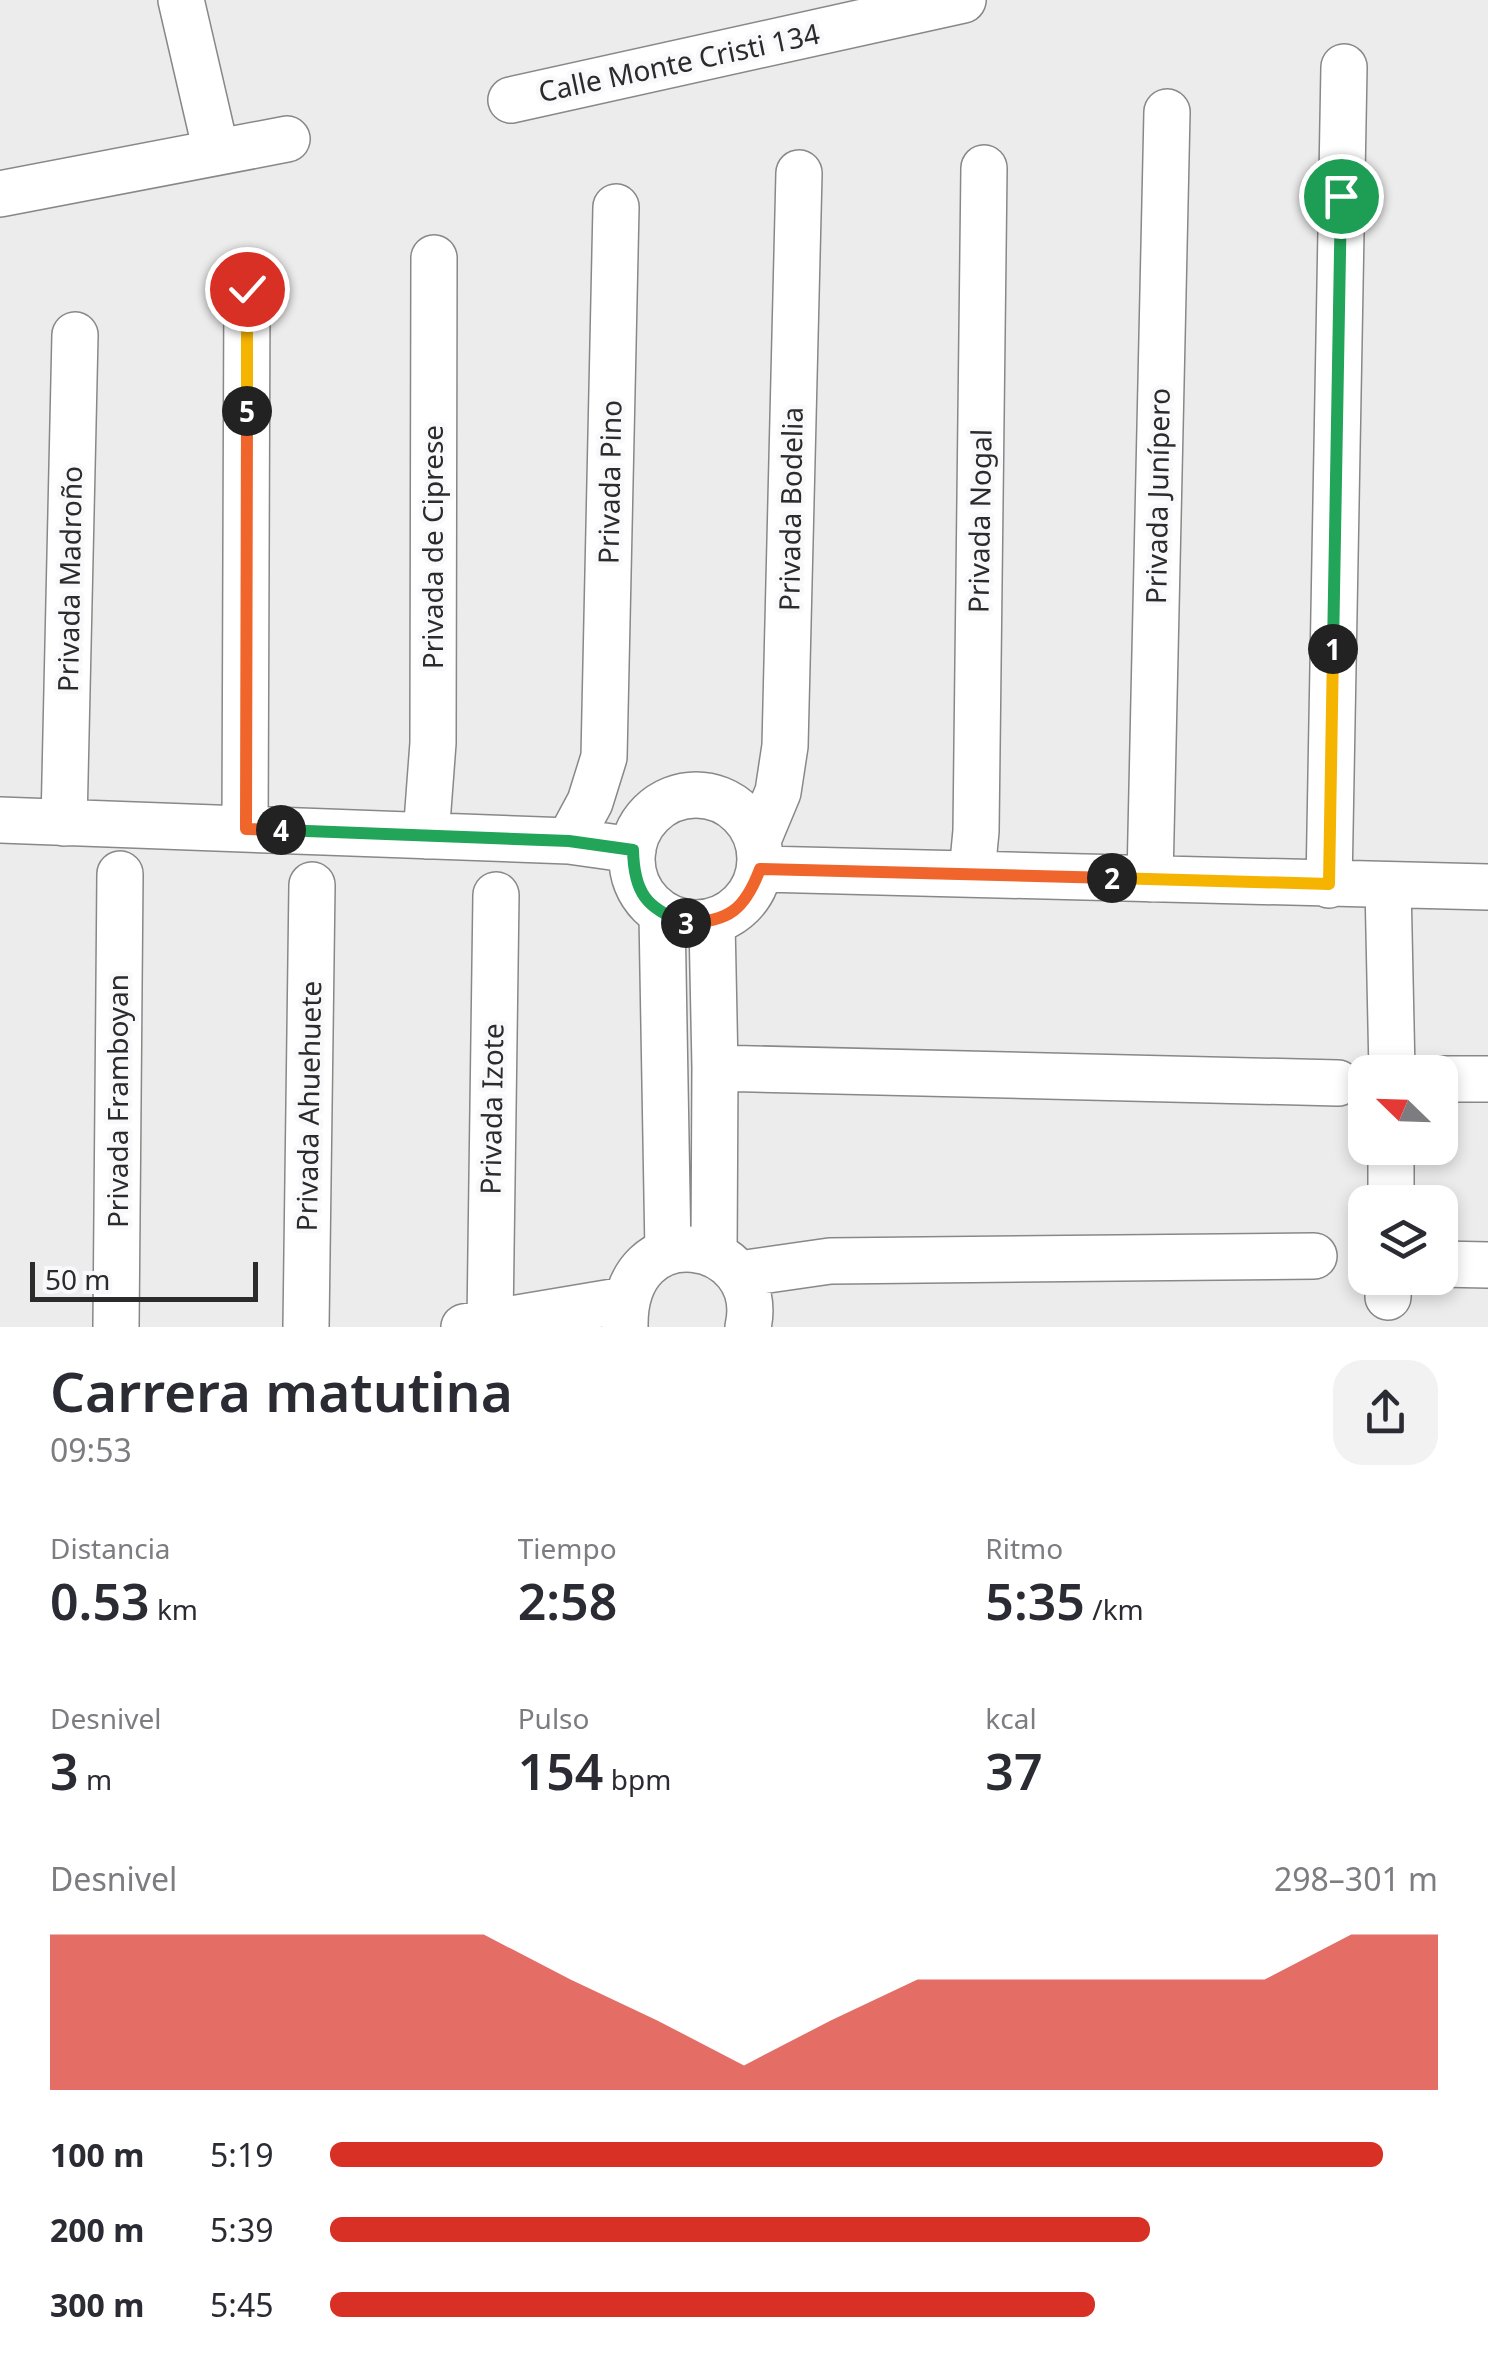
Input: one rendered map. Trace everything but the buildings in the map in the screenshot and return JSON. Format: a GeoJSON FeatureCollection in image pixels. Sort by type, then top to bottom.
{"type":"FeatureCollection","features":[{"type":"Feature","properties":{"kind":"street"},"geometry":{"type":"LineString","coordinates":[[181,0],[216,151]]}},
{"type":"Feature","properties":{"kind":"street","name":"Calle Monte Cristi 134"},"geometry":{"type":"LineString","coordinates":[[511,100],[964,0]]}},
{"type":"Feature","properties":{"kind":"street"},"geometry":{"type":"LineString","coordinates":[[1329,884],[1344,67]]}},
{"type":"Feature","properties":{"kind":"street","name":"Privada Junípero"},"geometry":{"type":"LineString","coordinates":[[1150,879],[1167,112]]}},
{"type":"Feature","properties":{"kind":"street"},"geometry":{"type":"LineString","coordinates":[[0,194],[288,139]]}},
{"type":"Feature","properties":{"kind":"street","name":"Privada Nogal"},"geometry":{"type":"LineString","coordinates":[[972,874],[976,830],[984,168]]}},
{"type":"Feature","properties":{"kind":"street","name":"Privada Bodelia"},"geometry":{"type":"LineString","coordinates":[[759,855],[778,792],[785,746],[799,173]]}},
{"type":"Feature","properties":{"kind":"street","name":"Privada Pino"},"geometry":{"type":"LineString","coordinates":[[569,841],[590,802],[604,757],[616,207]]}},
{"type":"Feature","properties":{"kind":"street","name":"Privada de Ciprese"},"geometry":{"type":"LineString","coordinates":[[426,836],[433,743],[434,258]]}},
{"type":"Feature","properties":{"kind":"street"},"geometry":{"type":"LineString","coordinates":[[246,829],[247,289]]}},
{"type":"Feature","properties":{"kind":"street","name":"Privada Madroño"},"geometry":{"type":"LineString","coordinates":[[64,823],[75,335]]}},
{"type":"Feature","properties":{"kind":"street"},"geometry":{"type":"LineString","coordinates":[[0,820],[569,841],[642,831],[674,799],[700,795],[725,801],[745,817],[759,855],[751,893],[735,911],[712,922],[686,923],[662,914],[644,897],[634,874],[642,831],[631,795],[604,757]]}},
{"type":"Feature","properties":{"kind":"street"},"geometry":{"type":"LineString","coordinates":[[759,855],[972,874],[1488,887]]}},
{"type":"Feature","properties":{"kind":"street","name":"Privada Framboyan"},"geometry":{"type":"LineString","coordinates":[[116,1327],[120,874]]}},
{"type":"Feature","properties":{"kind":"street","name":"Privada Ahuehuete"},"geometry":{"type":"LineString","coordinates":[[306,1327],[312,884]]}},
{"type":"Feature","properties":{"kind":"street"},"geometry":{"type":"LineString","coordinates":[[1388,885],[1392,1055]]}},
{"type":"Feature","properties":{"kind":"street","name":"Privada Izote"},"geometry":{"type":"LineString","coordinates":[[476,1325],[496,896]]}},
{"type":"Feature","properties":{"kind":"street"},"geometry":{"type":"LineString","coordinates":[[662,914],[668,1252]]}},
{"type":"Feature","properties":{"kind":"street"},"geometry":{"type":"LineString","coordinates":[[712,922],[726,1264],[749,1297],[748,1327]]}},
{"type":"Feature","properties":{"kind":"street"},"geometry":{"type":"LineString","coordinates":[[716,1068],[1338,1084]]}},
{"type":"Feature","properties":{"kind":"street"},"geometry":{"type":"LineString","coordinates":[[1458,1079],[1488,1079]]}},
{"type":"Feature","properties":{"kind":"street"},"geometry":{"type":"LineString","coordinates":[[476,1325],[625,1313],[633,1279],[648,1262],[668,1252],[691,1248],[726,1264],[1314,1256]]}},
{"type":"Feature","properties":{"kind":"street"},"geometry":{"type":"LineString","coordinates":[[1458,1264],[1488,1265]]}},
{"type":"Feature","properties":{"kind":"route"},"geometry":{"type":"LineString","coordinates":[[247,289],[246,829],[569,841],[633,850],[634,874],[644,897],[662,914],[686,923],[712,922],[735,911],[751,893],[760,869],[1329,884],[1341,196]]}}]}
